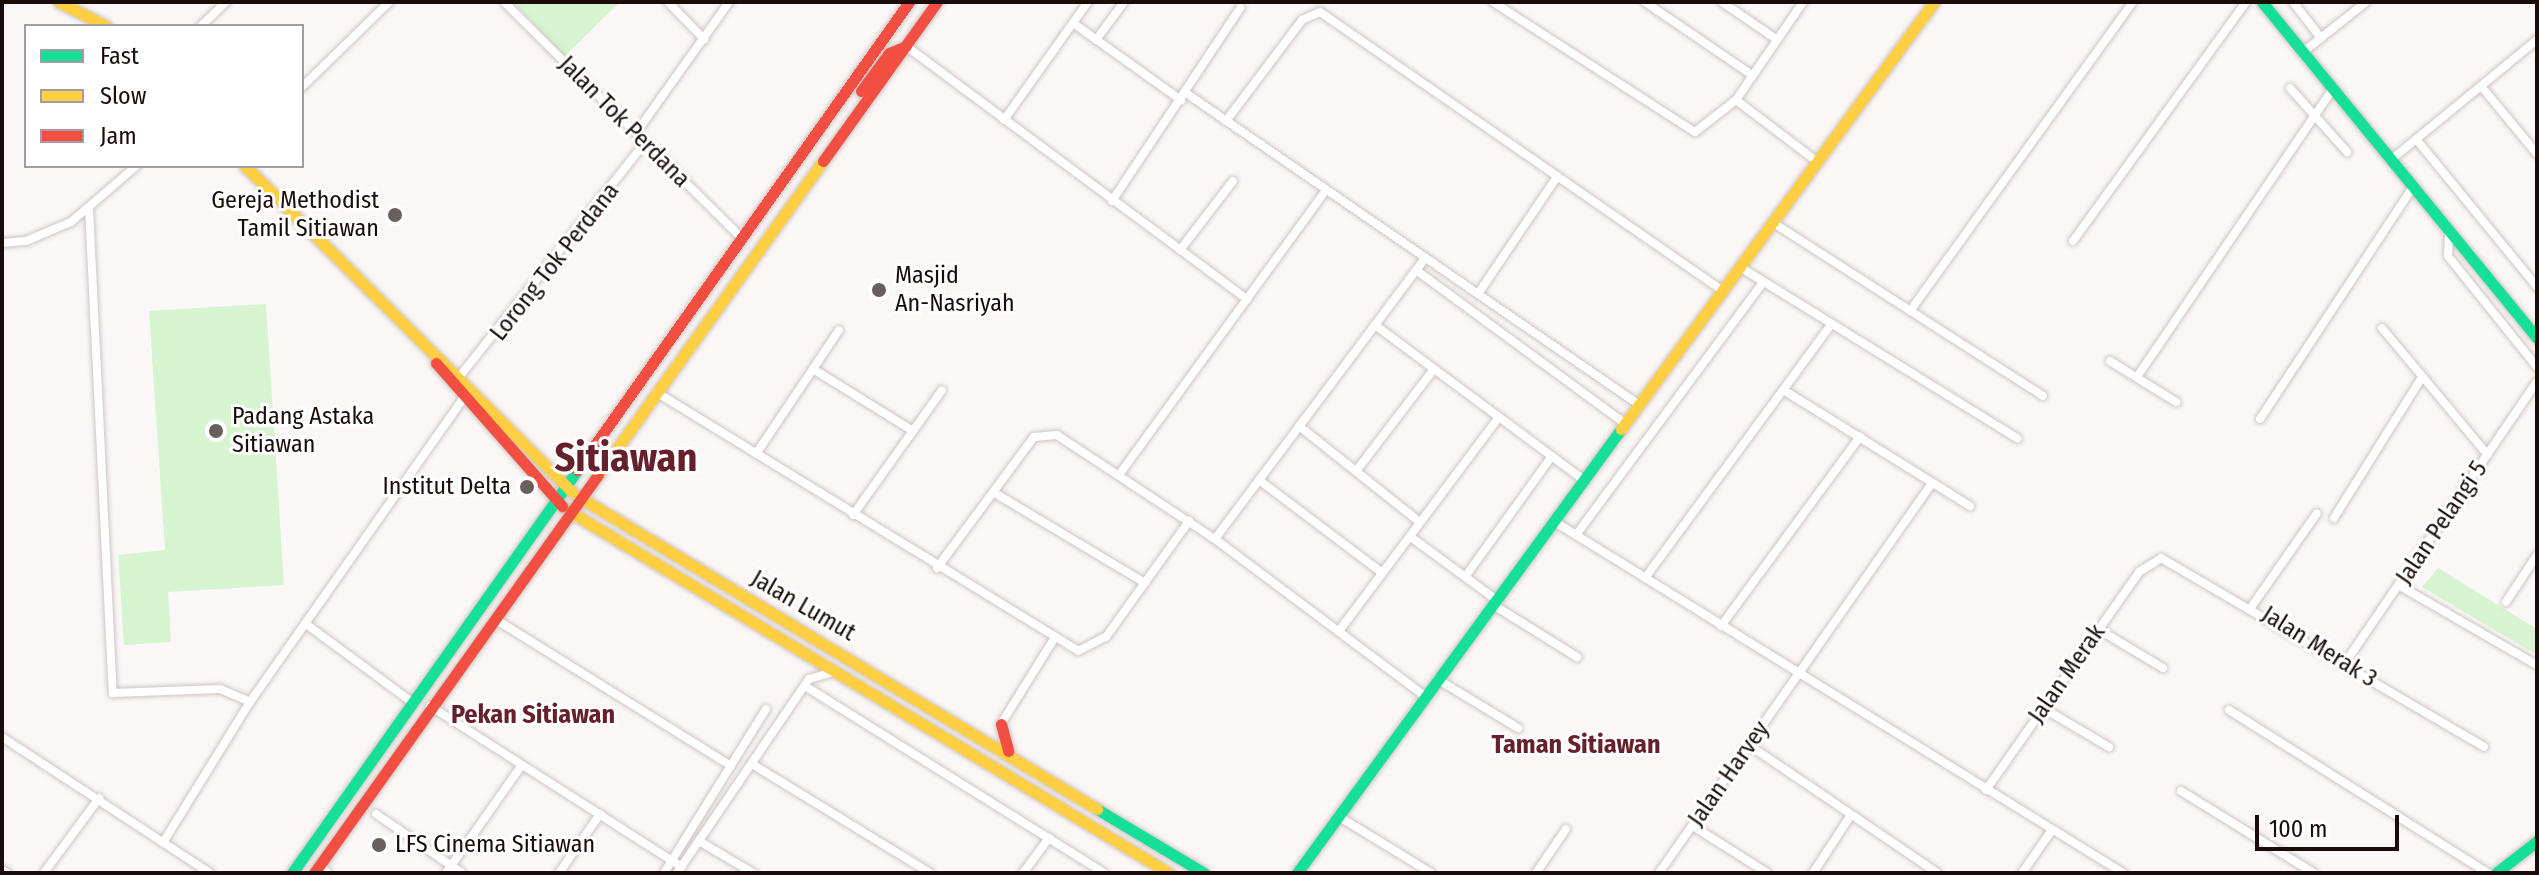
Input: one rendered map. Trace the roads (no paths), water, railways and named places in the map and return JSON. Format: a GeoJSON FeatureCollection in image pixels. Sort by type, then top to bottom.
{"type":"FeatureCollection","features":[{"type":"Feature","properties":{"kind":"main road"},"geometry":{"type":"LineString","coordinates":[[59,2],[102,24]]}},
{"type":"Feature","properties":{"kind":"main road"},"geometry":{"type":"LineString","coordinates":[[292,873],[555,501],[807,155],[909,2]]}},
{"type":"Feature","properties":{"kind":"main road"},"geometry":{"type":"LineString","coordinates":[[320,870],[492,616],[937,2]]}},
{"type":"Feature","properties":{"kind":"main road"},"geometry":{"type":"LineString","coordinates":[[2262,2],[2537,338]]}},
{"type":"Feature","properties":{"kind":"main road"},"geometry":{"type":"LineString","coordinates":[[1297,873],[1437,679],[1497,603],[1926,4]]}},
{"type":"Feature","properties":{"kind":"main road"},"geometry":{"type":"LineString","coordinates":[[807,155],[889,53],[906,46]]}},
{"type":"Feature","properties":{"kind":"main road","name":"Jalan Lumut"},"geometry":{"type":"LineString","coordinates":[[247,168],[579,497],[1061,784],[1204,873]]}},
{"type":"Feature","properties":{"kind":"main road","name":"Jalan Lumut"},"geometry":{"type":"LineString","coordinates":[[413,334],[464,398],[555,501],[569,511],[1169,873]]}},
{"type":"Feature","properties":{"kind":"main road"},"geometry":{"type":"LineString","coordinates":[[975,733],[1001,724],[1009,753]]}},
{"type":"Feature","properties":{"kind":"main road"},"geometry":{"type":"LineString","coordinates":[[1061,784],[1076,799],[1075,816]]}},
{"type":"Feature","properties":{"kind":"main road"},"geometry":{"type":"LineString","coordinates":[[1112,815],[1111,831],[1129,847]]}},
{"type":"Feature","properties":{"kind":"main road"},"geometry":{"type":"LineString","coordinates":[[2496,873],[2537,841]]}},
{"type":"Feature","properties":{"kind":"street"},"geometry":{"type":"LineString","coordinates":[[203,24],[226,2]]}},
{"type":"Feature","properties":{"kind":"street"},"geometry":{"type":"LineString","coordinates":[[304,85],[389,2]]}},
{"type":"Feature","properties":{"kind":"street","name":"Jalan Tok Perdana"},"geometry":{"type":"LineString","coordinates":[[504,2],[745,242]]}},
{"type":"Feature","properties":{"kind":"street"},"geometry":{"type":"LineString","coordinates":[[668,2],[704,39]]}},
{"type":"Feature","properties":{"kind":"street"},"geometry":{"type":"LineString","coordinates":[[636,133],[729,2]]}},
{"type":"Feature","properties":{"kind":"street"},"geometry":{"type":"LineString","coordinates":[[1004,120],[1088,2]]}},
{"type":"Feature","properties":{"kind":"street"},"geometry":{"type":"LineString","coordinates":[[1096,40],[1124,2]]}},
{"type":"Feature","properties":{"kind":"street"},"geometry":{"type":"LineString","coordinates":[[1493,2],[1682,128],[1701,131],[1736,100],[1803,2]]}},
{"type":"Feature","properties":{"kind":"street"},"geometry":{"type":"LineString","coordinates":[[1645,2],[1752,75]]}},
{"type":"Feature","properties":{"kind":"street"},"geometry":{"type":"LineString","coordinates":[[1722,2],[1776,39]]}},
{"type":"Feature","properties":{"kind":"street"},"geometry":{"type":"LineString","coordinates":[[1910,311],[2133,2]]}},
{"type":"Feature","properties":{"kind":"street"},"geometry":{"type":"LineString","coordinates":[[2073,241],[2246,2]]}},
{"type":"Feature","properties":{"kind":"street"},"geometry":{"type":"LineString","coordinates":[[2293,2],[2321,38]]}},
{"type":"Feature","properties":{"kind":"street"},"geometry":{"type":"LineString","coordinates":[[2303,52],[2366,2]]}},
{"type":"Feature","properties":{"kind":"street"},"geometry":{"type":"LineString","coordinates":[[1112,201],[1240,8]]}},
{"type":"Feature","properties":{"kind":"street"},"geometry":{"type":"LineString","coordinates":[[1226,121],[1302,20],[1320,12],[1721,290]]}},
{"type":"Feature","properties":{"kind":"street"},"geometry":{"type":"LineString","coordinates":[[1073,23],[1183,97],[1226,121],[1638,404]]}},
{"type":"Feature","properties":{"kind":"street"},"geometry":{"type":"LineString","coordinates":[[2392,159],[2537,40]]}},
{"type":"Feature","properties":{"kind":"street"},"geometry":{"type":"LineString","coordinates":[[906,46],[1247,299]]}},
{"type":"Feature","properties":{"kind":"street"},"geometry":{"type":"LineString","coordinates":[[2481,86],[2537,154]]}},
{"type":"Feature","properties":{"kind":"street"},"geometry":{"type":"LineString","coordinates":[[2290,88],[2347,152]]}},
{"type":"Feature","properties":{"kind":"street"},"geometry":{"type":"LineString","coordinates":[[2137,377],[2317,118],[2333,89]]}},
{"type":"Feature","properties":{"kind":"street"},"geometry":{"type":"LineString","coordinates":[[1736,100],[1815,160]]}},
{"type":"Feature","properties":{"kind":"street"},"geometry":{"type":"LineString","coordinates":[[2416,139],[2537,287]]}},
{"type":"Feature","properties":{"kind":"street","name":"Lorong Tok Perdana"},"geometry":{"type":"LineString","coordinates":[[460,376],[645,143]]}},
{"type":"Feature","properties":{"kind":"street"},"geometry":{"type":"LineString","coordinates":[[2,243],[50,233],[89,208],[134,168]]}},
{"type":"Feature","properties":{"kind":"street"},"geometry":{"type":"LineString","coordinates":[[1478,294],[1557,177]]}},
{"type":"Feature","properties":{"kind":"street"},"geometry":{"type":"LineString","coordinates":[[1180,250],[1233,181]]}},
{"type":"Feature","properties":{"kind":"street"},"geometry":{"type":"LineString","coordinates":[[2260,419],[2413,187]]}},
{"type":"Feature","properties":{"kind":"street"},"geometry":{"type":"LineString","coordinates":[[1119,475],[1326,190]]}},
{"type":"Feature","properties":{"kind":"street"},"geometry":{"type":"LineString","coordinates":[[89,208],[113,693],[220,689],[250,702]]}},
{"type":"Feature","properties":{"kind":"street"},"geometry":{"type":"LineString","coordinates":[[1772,222],[2043,396]]}},
{"type":"Feature","properties":{"kind":"street"},"geometry":{"type":"LineString","coordinates":[[2449,230],[2448,256],[2537,367]]}},
{"type":"Feature","properties":{"kind":"street"},"geometry":{"type":"LineString","coordinates":[[1215,539],[1425,258]]}},
{"type":"Feature","properties":{"kind":"street"},"geometry":{"type":"LineString","coordinates":[[1740,267],[1830,326],[2017,438]]}},
{"type":"Feature","properties":{"kind":"street"},"geometry":{"type":"LineString","coordinates":[[1416,270],[1624,423]]}},
{"type":"Feature","properties":{"kind":"street"},"geometry":{"type":"LineString","coordinates":[[1576,535],[1763,282]]}},
{"type":"Feature","properties":{"kind":"street"},"geometry":{"type":"LineString","coordinates":[[1375,325],[1584,480]]}},
{"type":"Feature","properties":{"kind":"street"},"geometry":{"type":"LineString","coordinates":[[1645,578],[1830,326]]}},
{"type":"Feature","properties":{"kind":"street"},"geometry":{"type":"LineString","coordinates":[[2382,328],[2488,455]]}},
{"type":"Feature","properties":{"kind":"street"},"geometry":{"type":"LineString","coordinates":[[756,454],[839,330]]}},
{"type":"Feature","properties":{"kind":"street"},"geometry":{"type":"LineString","coordinates":[[2110,361],[2176,402]]}},
{"type":"Feature","properties":{"kind":"street"},"geometry":{"type":"LineString","coordinates":[[813,369],[913,431]]}},
{"type":"Feature","properties":{"kind":"street"},"geometry":{"type":"LineString","coordinates":[[1357,470],[1434,369]]}},
{"type":"Feature","properties":{"kind":"street"},"geometry":{"type":"LineString","coordinates":[[2334,518],[2422,377]]}},
{"type":"Feature","properties":{"kind":"street","name":"Jalan Pelangi 5"},"geometry":{"type":"LineString","coordinates":[[2345,663],[2537,382]]}},
{"type":"Feature","properties":{"kind":"street"},"geometry":{"type":"LineString","coordinates":[[853,515],[942,390]]}},
{"type":"Feature","properties":{"kind":"street"},"geometry":{"type":"LineString","coordinates":[[656,391],[1054,639],[1092,649],[1189,521]]}},
{"type":"Feature","properties":{"kind":"street"},"geometry":{"type":"LineString","coordinates":[[1785,391],[1970,506]]}},
{"type":"Feature","properties":{"kind":"street"},"geometry":{"type":"LineString","coordinates":[[164,841],[250,702],[464,398]]}},
{"type":"Feature","properties":{"kind":"street"},"geometry":{"type":"LineString","coordinates":[[1339,631],[1381,572],[1412,538],[1416,519],[1499,417]]}},
{"type":"Feature","properties":{"kind":"street"},"geometry":{"type":"LineString","coordinates":[[1299,426],[1416,519]]}},
{"type":"Feature","properties":{"kind":"street"},"geometry":{"type":"LineString","coordinates":[[937,568],[1040,433],[1068,441],[1189,521],[1425,696]]}},
{"type":"Feature","properties":{"kind":"street"},"geometry":{"type":"LineString","coordinates":[[1721,626],[1860,437]]}},
{"type":"Feature","properties":{"kind":"street"},"geometry":{"type":"LineString","coordinates":[[1465,577],[1552,456]]}},
{"type":"Feature","properties":{"kind":"street"},"geometry":{"type":"LineString","coordinates":[[1259,480],[1381,572]]}},
{"type":"Feature","properties":{"kind":"street","name":"Jalan Harvey"},"geometry":{"type":"LineString","coordinates":[[1659,873],[1932,483]]}},
{"type":"Feature","properties":{"kind":"street"},"geometry":{"type":"LineString","coordinates":[[993,492],[1145,583]]}},
{"type":"Feature","properties":{"kind":"street"},"geometry":{"type":"LineString","coordinates":[[2252,606],[2317,513]]}},
{"type":"Feature","properties":{"kind":"street"},"geometry":{"type":"LineString","coordinates":[[1555,522],[1798,676],[2123,873]]}},
{"type":"Feature","properties":{"kind":"street"},"geometry":{"type":"LineString","coordinates":[[1412,538],[1497,603],[1577,657]]}},
{"type":"Feature","properties":{"kind":"street"},"geometry":{"type":"LineString","coordinates":[[2506,602],[2537,555]]}},
{"type":"Feature","properties":{"kind":"street","name":"Jalan Merak 3"},"geometry":{"type":"LineString","coordinates":[[2150,560],[2171,559],[2484,747]]}},
{"type":"Feature","properties":{"kind":"street","name":"Jalan Merak"},"geometry":{"type":"LineString","coordinates":[[1986,790],[2150,560]]}},
{"type":"Feature","properties":{"kind":"street"},"geometry":{"type":"LineString","coordinates":[[2400,586],[2537,665]]}},
{"type":"Feature","properties":{"kind":"street"},"geometry":{"type":"LineString","coordinates":[[492,616],[731,766]]}},
{"type":"Feature","properties":{"kind":"street"},"geometry":{"type":"LineString","coordinates":[[306,624],[413,703]]}},
{"type":"Feature","properties":{"kind":"street"},"geometry":{"type":"LineString","coordinates":[[2098,629],[2163,668]]}},
{"type":"Feature","properties":{"kind":"street"},"geometry":{"type":"LineString","coordinates":[[1001,724],[1054,639]]}},
{"type":"Feature","properties":{"kind":"street"},"geometry":{"type":"LineString","coordinates":[[429,706],[673,860],[680,870],[805,686],[815,675],[845,675]]}},
{"type":"Feature","properties":{"kind":"street"},"geometry":{"type":"LineString","coordinates":[[1437,679],[1518,728]]}},
{"type":"Feature","properties":{"kind":"street"},"geometry":{"type":"LineString","coordinates":[[805,686],[1104,873]]}},
{"type":"Feature","properties":{"kind":"street"},"geometry":{"type":"LineString","coordinates":[[2043,708],[2109,747]]}},
{"type":"Feature","properties":{"kind":"street"},"geometry":{"type":"LineString","coordinates":[[664,873],[766,709]]}},
{"type":"Feature","properties":{"kind":"street"},"geometry":{"type":"LineString","coordinates":[[2229,710],[2488,873]]}},
{"type":"Feature","properties":{"kind":"street"},"geometry":{"type":"LineString","coordinates":[[2,737],[210,873]]}},
{"type":"Feature","properties":{"kind":"street"},"geometry":{"type":"LineString","coordinates":[[1749,745],[1937,873]]}},
{"type":"Feature","properties":{"kind":"street"},"geometry":{"type":"LineString","coordinates":[[752,764],[930,873]]}},
{"type":"Feature","properties":{"kind":"street"},"geometry":{"type":"LineString","coordinates":[[448,869],[522,765]]}},
{"type":"Feature","properties":{"kind":"street"},"geometry":{"type":"LineString","coordinates":[[2181,791],[2314,873]]}},
{"type":"Feature","properties":{"kind":"street"},"geometry":{"type":"LineString","coordinates":[[44,873],[99,798]]}},
{"type":"Feature","properties":{"kind":"street"},"geometry":{"type":"LineString","coordinates":[[376,814],[448,869],[462,873]]}},
{"type":"Feature","properties":{"kind":"street"},"geometry":{"type":"LineString","coordinates":[[559,873],[600,814]]}},
{"type":"Feature","properties":{"kind":"street"},"geometry":{"type":"LineString","coordinates":[[1813,873],[1851,815]]}},
{"type":"Feature","properties":{"kind":"street"},"geometry":{"type":"LineString","coordinates":[[1338,816],[1431,873]]}},
{"type":"Feature","properties":{"kind":"street"},"geometry":{"type":"LineString","coordinates":[[1693,826],[1767,873]]}},
{"type":"Feature","properties":{"kind":"street"},"geometry":{"type":"LineString","coordinates":[[1536,873],[1566,829]]}},
{"type":"Feature","properties":{"kind":"street"},"geometry":{"type":"LineString","coordinates":[[2022,873],[2052,830]]}},
{"type":"Feature","properties":{"kind":"street"},"geometry":{"type":"LineString","coordinates":[[1023,873],[1049,838]]}},
{"type":"Feature","properties":{"kind":"street"},"geometry":{"type":"LineString","coordinates":[[699,841],[753,873]]}},
{"type":"Feature","properties":{"kind":"street"},"geometry":{"type":"LineString","coordinates":[[2294,873],[2300,864]]}},
{"type":"Feature","properties":{"kind":"street"},"geometry":{"type":"LineString","coordinates":[[2,870],[7,873]]}},
{"type":"Feature","properties":{"kind":"place","name":"Gereja Methodist Tamil Sitiawan"},"geometry":{"type":"Point","coordinates":[395,215]}},
{"type":"Feature","properties":{"kind":"place","name":"Masjid An-Nasriyah"},"geometry":{"type":"Point","coordinates":[879,290]}},
{"type":"Feature","properties":{"kind":"place","name":"Padang Astaka Sitiawan"},"geometry":{"type":"Point","coordinates":[216,431]}},
{"type":"Feature","properties":{"kind":"place","name":"Institut Delta"},"geometry":{"type":"Point","coordinates":[527,487]}},
{"type":"Feature","properties":{"kind":"place","name":"LFS Cinema Sitiawan"},"geometry":{"type":"Point","coordinates":[379,845]}},
{"type":"Feature","properties":{"kind":"district","name":"Sitiawan"},"geometry":{"type":"Point","coordinates":[626,458]}},
{"type":"Feature","properties":{"kind":"district","name":"Pekan Sitiawan"},"geometry":{"type":"Point","coordinates":[533,715]}},
{"type":"Feature","properties":{"kind":"district","name":"Taman Sitiawan"},"geometry":{"type":"Point","coordinates":[1576,745]}}]}
